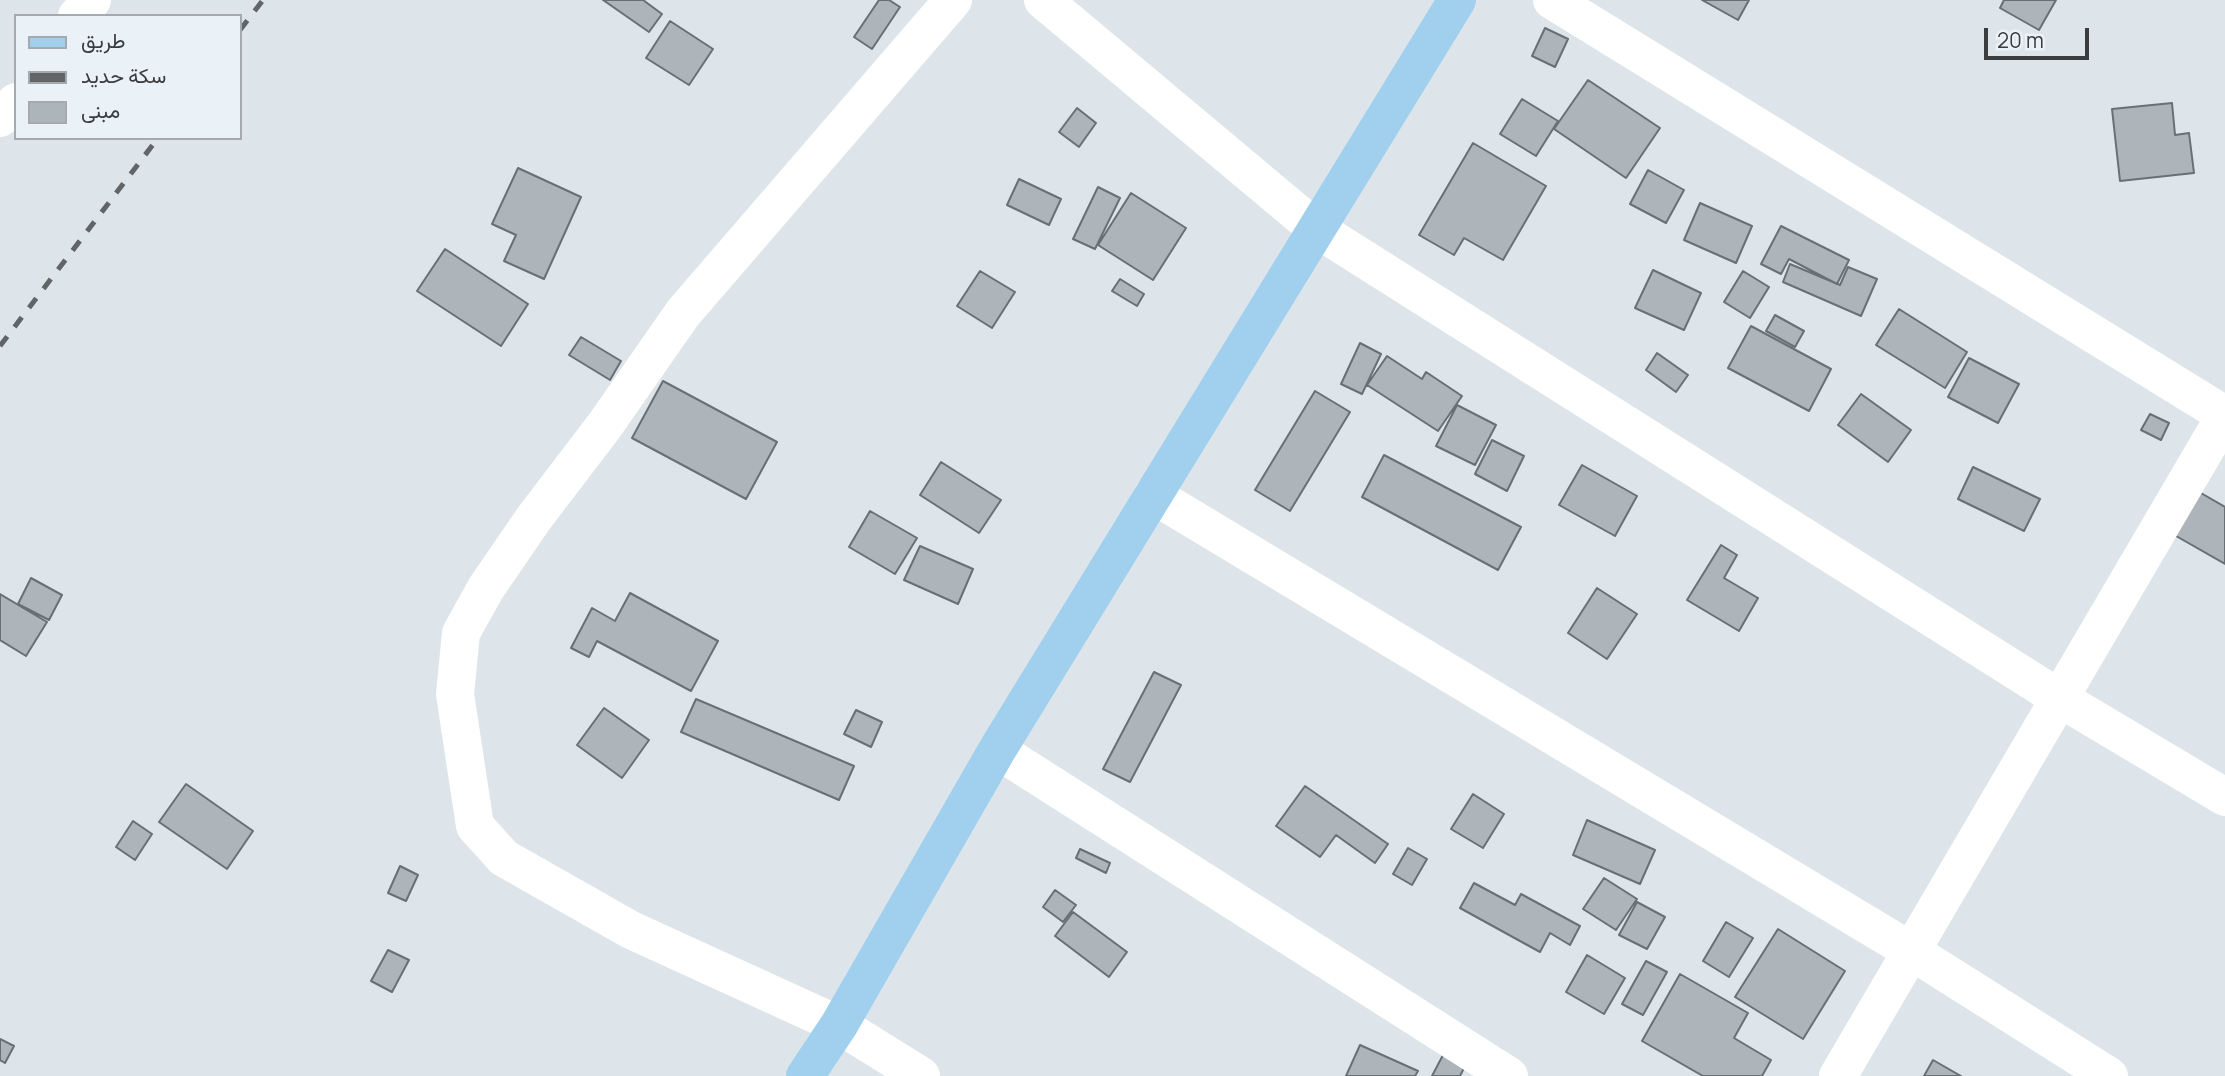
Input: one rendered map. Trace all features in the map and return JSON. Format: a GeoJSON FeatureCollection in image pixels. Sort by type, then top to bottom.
{"type":"FeatureCollection","features":[{"type":"Feature","properties":{"kind":"main road"},"geometry":{"type":"LineString","coordinates":[[805,1076],[839,1025],[997,750],[1457,0]]}},
{"type":"Feature","properties":{"kind":"street"},"geometry":{"type":"LineString","coordinates":[[79,14],[92,0]]}},
{"type":"Feature","properties":{"kind":"street"},"geometry":{"type":"LineString","coordinates":[[921,1076],[839,1025],[631,930],[504,858],[475,826],[455,694],[461,634],[493,578],[534,518],[605,425],[683,313],[953,0]]}},
{"type":"Feature","properties":{"kind":"street"},"geometry":{"type":"LineString","coordinates":[[1042,0],[1315,229],[2059,698],[2225,797]]}},
{"type":"Feature","properties":{"kind":"street"},"geometry":{"type":"LineString","coordinates":[[1552,0],[2225,416],[1838,1076]]}},
{"type":"Feature","properties":{"kind":"street"},"geometry":{"type":"LineString","coordinates":[[0,118],[14,105]]}},
{"type":"Feature","properties":{"kind":"street"},"geometry":{"type":"LineString","coordinates":[[1153,495],[1910,951],[2109,1076]]}},
{"type":"Feature","properties":{"kind":"street"},"geometry":{"type":"LineString","coordinates":[[997,750],[1509,1076]]}},
{"type":"Feature","properties":{"kind":"building"},"geometry":{"type":"Polygon","coordinates":[[[603,0],[643,0],[662,14],[649,32],[603,0]]]}},
{"type":"Feature","properties":{"kind":"building"},"geometry":{"type":"Polygon","coordinates":[[[879,0],[889,0],[900,7],[872,49],[854,37],[879,0]]]}},
{"type":"Feature","properties":{"kind":"building"},"geometry":{"type":"Polygon","coordinates":[[[1702,0],[1749,0],[1738,20],[1702,0]]]}},
{"type":"Feature","properties":{"kind":"building"},"geometry":{"type":"Polygon","coordinates":[[[2004,0],[2056,0],[2039,30],[2000,8],[2004,0]]]}},
{"type":"Feature","properties":{"kind":"building"},"geometry":{"type":"Polygon","coordinates":[[[670,21],[713,49],[689,85],[646,58],[670,21]]]}},
{"type":"Feature","properties":{"kind":"building"},"geometry":{"type":"Polygon","coordinates":[[[1545,28],[1568,39],[1555,67],[1532,56],[1545,28]]]}},
{"type":"Feature","properties":{"kind":"building"},"geometry":{"type":"Polygon","coordinates":[[[1588,80],[1660,128],[1626,178],[1554,129],[1588,80]]]}},
{"type":"Feature","properties":{"kind":"building"},"geometry":{"type":"Polygon","coordinates":[[[1522,99],[1558,121],[1536,156],[1500,134],[1522,99]]]}},
{"type":"Feature","properties":{"kind":"building"},"geometry":{"type":"Polygon","coordinates":[[[2172,103],[2175,135],[2189,133],[2194,173],[2120,181],[2112,109],[2172,103]]]}},
{"type":"Feature","properties":{"kind":"building"},"geometry":{"type":"Polygon","coordinates":[[[1077,108],[1096,123],[1079,147],[1059,132],[1077,108]]]}},
{"type":"Feature","properties":{"kind":"building"},"geometry":{"type":"Polygon","coordinates":[[[1473,143],[1546,186],[1503,260],[1464,238],[1454,255],[1419,235],[1473,143]]]}},
{"type":"Feature","properties":{"kind":"building"},"geometry":{"type":"Polygon","coordinates":[[[518,168],[581,197],[544,279],[504,261],[516,235],[492,224],[518,168]]]}},
{"type":"Feature","properties":{"kind":"building"},"geometry":{"type":"Polygon","coordinates":[[[1648,170],[1684,190],[1666,223],[1630,204],[1648,170]]]}},
{"type":"Feature","properties":{"kind":"building"},"geometry":{"type":"Polygon","coordinates":[[[1019,179],[1061,199],[1049,225],[1007,205],[1019,179]]]}},
{"type":"Feature","properties":{"kind":"building"},"geometry":{"type":"Polygon","coordinates":[[[1098,187],[1120,198],[1095,249],[1073,239],[1098,187]]]}},
{"type":"Feature","properties":{"kind":"building"},"geometry":{"type":"Polygon","coordinates":[[[1131,193],[1186,228],[1153,280],[1098,245],[1131,193]]]}},
{"type":"Feature","properties":{"kind":"building"},"geometry":{"type":"Polygon","coordinates":[[[1700,203],[1752,226],[1736,263],[1684,240],[1700,203]]]}},
{"type":"Feature","properties":{"kind":"building"},"geometry":{"type":"Polygon","coordinates":[[[1781,226],[1849,260],[1837,284],[1789,259],[1781,274],[1761,264],[1781,226]]]}},
{"type":"Feature","properties":{"kind":"building"},"geometry":{"type":"Polygon","coordinates":[[[445,249],[528,304],[501,346],[417,291],[445,249]]]}},
{"type":"Feature","properties":{"kind":"building"},"geometry":{"type":"Polygon","coordinates":[[[1790,264],[1840,285],[1848,267],[1877,279],[1861,316],[1783,282],[1790,264]]]}},
{"type":"Feature","properties":{"kind":"building"},"geometry":{"type":"Polygon","coordinates":[[[1653,270],[1701,293],[1684,330],[1635,308],[1653,270]]]}},
{"type":"Feature","properties":{"kind":"building"},"geometry":{"type":"Polygon","coordinates":[[[980,271],[1015,292],[992,328],[957,306],[980,271]]]}},
{"type":"Feature","properties":{"kind":"building"},"geometry":{"type":"Polygon","coordinates":[[[1743,271],[1769,287],[1750,318],[1724,302],[1743,271]]]}},
{"type":"Feature","properties":{"kind":"building"},"geometry":{"type":"Polygon","coordinates":[[[1120,279],[1144,294],[1137,306],[1112,291],[1120,279]]]}},
{"type":"Feature","properties":{"kind":"building"},"geometry":{"type":"Polygon","coordinates":[[[1899,309],[1967,352],[1945,388],[1876,345],[1899,309]]]}},
{"type":"Feature","properties":{"kind":"building"},"geometry":{"type":"Polygon","coordinates":[[[1775,315],[1804,331],[1795,347],[1766,331],[1775,315]]]}},
{"type":"Feature","properties":{"kind":"building"},"geometry":{"type":"Polygon","coordinates":[[[1751,326],[1831,369],[1809,411],[1728,368],[1751,326]]]}},
{"type":"Feature","properties":{"kind":"building"},"geometry":{"type":"Polygon","coordinates":[[[581,337],[621,361],[610,380],[569,355],[581,337]]]}},
{"type":"Feature","properties":{"kind":"building"},"geometry":{"type":"Polygon","coordinates":[[[1360,343],[1381,354],[1362,394],[1341,384],[1360,343]]]}},
{"type":"Feature","properties":{"kind":"building"},"geometry":{"type":"Polygon","coordinates":[[[1657,353],[1688,375],[1676,392],[1646,370],[1657,353]]]}},
{"type":"Feature","properties":{"kind":"building"},"geometry":{"type":"Polygon","coordinates":[[[1387,356],[1422,379],[1426,372],[1462,396],[1438,431],[1367,385],[1387,356]]]}},
{"type":"Feature","properties":{"kind":"building"},"geometry":{"type":"Polygon","coordinates":[[[1969,358],[2019,384],[1998,423],[1948,397],[1969,358]]]}},
{"type":"Feature","properties":{"kind":"building"},"geometry":{"type":"Polygon","coordinates":[[[663,381],[777,442],[746,499],[632,438],[663,381]]]}},
{"type":"Feature","properties":{"kind":"building"},"geometry":{"type":"Polygon","coordinates":[[[1315,391],[1350,412],[1290,511],[1255,490],[1315,391]]]}},
{"type":"Feature","properties":{"kind":"building"},"geometry":{"type":"Polygon","coordinates":[[[1861,394],[1911,430],[1888,462],[1838,425],[1861,394]]]}},
{"type":"Feature","properties":{"kind":"building"},"geometry":{"type":"Polygon","coordinates":[[[1457,405],[1496,425],[1475,465],[1436,446],[1457,405]]]}},
{"type":"Feature","properties":{"kind":"building"},"geometry":{"type":"Polygon","coordinates":[[[2150,414],[2169,423],[2161,440],[2141,430],[2150,414]]]}},
{"type":"Feature","properties":{"kind":"building"},"geometry":{"type":"Polygon","coordinates":[[[1492,440],[1524,456],[1507,491],[1475,474],[1492,440]]]}},
{"type":"Feature","properties":{"kind":"building"},"geometry":{"type":"Polygon","coordinates":[[[1384,455],[1521,527],[1498,570],[1362,497],[1384,455]]]}},
{"type":"Feature","properties":{"kind":"building"},"geometry":{"type":"Polygon","coordinates":[[[941,462],[1001,500],[979,533],[920,495],[941,462]]]}},
{"type":"Feature","properties":{"kind":"building"},"geometry":{"type":"Polygon","coordinates":[[[1582,465],[1637,496],[1615,536],[1559,505],[1582,465]]]}},
{"type":"Feature","properties":{"kind":"building"},"geometry":{"type":"Polygon","coordinates":[[[1973,467],[2040,499],[2024,531],[1958,499],[1973,467]]]}},
{"type":"Feature","properties":{"kind":"building"},"geometry":{"type":"Polygon","coordinates":[[[2194,489],[2225,507],[2225,564],[2169,532],[2194,489]]]}},
{"type":"Feature","properties":{"kind":"building"},"geometry":{"type":"Polygon","coordinates":[[[870,511],[917,538],[895,574],[849,547],[870,511]]]}},
{"type":"Feature","properties":{"kind":"building"},"geometry":{"type":"Polygon","coordinates":[[[1721,545],[1737,555],[1724,578],[1758,598],[1739,631],[1687,600],[1721,545]]]}},
{"type":"Feature","properties":{"kind":"building"},"geometry":{"type":"Polygon","coordinates":[[[920,546],[973,569],[958,604],[904,580],[920,546]]]}},
{"type":"Feature","properties":{"kind":"building"},"geometry":{"type":"Polygon","coordinates":[[[31,578],[62,595],[49,620],[18,604],[31,578]]]}},
{"type":"Feature","properties":{"kind":"building"},"geometry":{"type":"Polygon","coordinates":[[[1597,588],[1637,614],[1607,659],[1568,633],[1597,588]]]}},
{"type":"Feature","properties":{"kind":"building"},"geometry":{"type":"Polygon","coordinates":[[[630,593],[718,641],[691,691],[597,641],[589,657],[571,648],[592,608],[615,621],[630,593]]]}},
{"type":"Feature","properties":{"kind":"building"},"geometry":{"type":"Polygon","coordinates":[[[0,594],[47,622],[26,656],[0,640],[0,594]]]}},
{"type":"Feature","properties":{"kind":"building"},"geometry":{"type":"Polygon","coordinates":[[[1154,672],[1181,685],[1130,782],[1103,769],[1154,672]]]}},
{"type":"Feature","properties":{"kind":"building"},"geometry":{"type":"Polygon","coordinates":[[[696,699],[854,766],[839,800],[681,732],[696,699]]]}},
{"type":"Feature","properties":{"kind":"building"},"geometry":{"type":"Polygon","coordinates":[[[604,708],[649,740],[622,778],[577,745],[604,708]]]}},
{"type":"Feature","properties":{"kind":"building"},"geometry":{"type":"Polygon","coordinates":[[[856,710],[882,722],[871,747],[844,734],[856,710]]]}},
{"type":"Feature","properties":{"kind":"building"},"geometry":{"type":"Polygon","coordinates":[[[186,784],[253,831],[227,869],[159,822],[186,784]]]}},
{"type":"Feature","properties":{"kind":"building"},"geometry":{"type":"Polygon","coordinates":[[[1305,786],[1388,844],[1375,863],[1336,835],[1320,857],[1276,826],[1305,786]]]}},
{"type":"Feature","properties":{"kind":"building"},"geometry":{"type":"Polygon","coordinates":[[[1473,794],[1504,814],[1483,848],[1451,829],[1473,794]]]}},
{"type":"Feature","properties":{"kind":"building"},"geometry":{"type":"Polygon","coordinates":[[[1587,820],[1655,850],[1640,884],[1573,855],[1587,820]]]}},
{"type":"Feature","properties":{"kind":"building"},"geometry":{"type":"Polygon","coordinates":[[[133,821],[152,834],[135,860],[116,847],[133,821]]]}},
{"type":"Feature","properties":{"kind":"building"},"geometry":{"type":"Polygon","coordinates":[[[1408,848],[1427,859],[1412,885],[1393,874],[1408,848]]]}},
{"type":"Feature","properties":{"kind":"building"},"geometry":{"type":"Polygon","coordinates":[[[1080,849],[1110,863],[1106,873],[1076,858],[1080,849]]]}},
{"type":"Feature","properties":{"kind":"building"},"geometry":{"type":"Polygon","coordinates":[[[400,866],[418,875],[406,901],[388,893],[400,866]]]}},
{"type":"Feature","properties":{"kind":"building"},"geometry":{"type":"Polygon","coordinates":[[[1604,878],[1637,899],[1616,930],[1583,909],[1604,878]]]}},
{"type":"Feature","properties":{"kind":"building"},"geometry":{"type":"Polygon","coordinates":[[[1474,883],[1515,905],[1521,894],[1580,926],[1570,945],[1550,933],[1540,952],[1460,908],[1474,883]]]}},
{"type":"Feature","properties":{"kind":"building"},"geometry":{"type":"Polygon","coordinates":[[[1055,890],[1076,905],[1063,922],[1043,907],[1055,890]]]}},
{"type":"Feature","properties":{"kind":"building"},"geometry":{"type":"Polygon","coordinates":[[[1637,902],[1665,917],[1647,949],[1619,935],[1637,902]]]}},
{"type":"Feature","properties":{"kind":"building"},"geometry":{"type":"Polygon","coordinates":[[[1073,912],[1127,952],[1109,977],[1055,936],[1073,912]]]}},
{"type":"Feature","properties":{"kind":"building"},"geometry":{"type":"Polygon","coordinates":[[[1726,922],[1753,938],[1729,977],[1703,961],[1726,922]]]}},
{"type":"Feature","properties":{"kind":"building"},"geometry":{"type":"Polygon","coordinates":[[[1778,929],[1845,971],[1803,1039],[1735,997],[1778,929]]]}},
{"type":"Feature","properties":{"kind":"building"},"geometry":{"type":"Polygon","coordinates":[[[388,950],[409,960],[392,992],[371,981],[388,950]]]}},
{"type":"Feature","properties":{"kind":"building"},"geometry":{"type":"Polygon","coordinates":[[[1587,955],[1625,978],[1604,1014],[1566,992],[1587,955]]]}},
{"type":"Feature","properties":{"kind":"building"},"geometry":{"type":"Polygon","coordinates":[[[1646,961],[1667,972],[1643,1015],[1622,1004],[1646,961]]]}},
{"type":"Feature","properties":{"kind":"building"},"geometry":{"type":"Polygon","coordinates":[[[1680,974],[1748,1013],[1734,1038],[1771,1060],[1762,1076],[1703,1076],[1642,1041],[1680,974]]]}},
{"type":"Feature","properties":{"kind":"building"},"geometry":{"type":"Polygon","coordinates":[[[0,1039],[14,1046],[5,1063],[0,1060],[0,1039]]]}},
{"type":"Feature","properties":{"kind":"building"},"geometry":{"type":"Polygon","coordinates":[[[1360,1045],[1418,1071],[1415,1076],[1346,1076],[1360,1045]]]}},
{"type":"Feature","properties":{"kind":"building"},"geometry":{"type":"Polygon","coordinates":[[[1443,1055],[1465,1066],[1460,1076],[1432,1076],[1443,1055]]]}},
{"type":"Feature","properties":{"kind":"building"},"geometry":{"type":"Polygon","coordinates":[[[1933,1060],[1961,1076],[1924,1076],[1933,1060]]]}},
{"type":"Feature","properties":{"kind":"railway"},"geometry":{"type":"LineString","coordinates":[[242,27],[263,0]]}},
{"type":"Feature","properties":{"kind":"railway"},"geometry":{"type":"LineString","coordinates":[[0,346],[156,140]]}}]}
